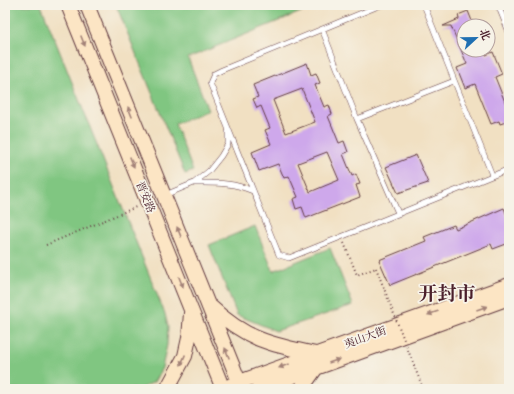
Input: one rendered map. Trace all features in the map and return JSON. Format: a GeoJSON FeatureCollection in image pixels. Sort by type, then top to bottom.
{"type":"FeatureCollection","features":[{"type":"Feature","properties":{"kind":"main road","name":"晋安路"},"geometry":{"type":"LineString","coordinates":[[68,5],[191,308],[222,389]]}},
{"type":"Feature","properties":{"kind":"main road","name":"晋安路"},"geometry":{"type":"LineString","coordinates":[[87,5],[240,386]]}},
{"type":"Feature","properties":{"kind":"main road","name":"夷山大街"},"geometry":{"type":"LineString","coordinates":[[258,389],[316,361],[509,285]]}},
{"type":"Feature","properties":{"kind":"main road","name":"夷山大街"},"geometry":{"type":"LineString","coordinates":[[222,389],[240,386],[509,298]]}},
{"type":"Feature","properties":{"kind":"main road"},"geometry":{"type":"LineString","coordinates":[[207,304],[238,329],[256,339],[316,361],[301,389]]}},
{"type":"Feature","properties":{"kind":"main road"},"geometry":{"type":"LineString","coordinates":[[167,389],[185,356],[189,338],[191,308]]}},
{"type":"Feature","properties":{"kind":"lane"},"geometry":{"type":"LineString","coordinates":[[381,5],[214,74],[210,83],[279,255],[289,258],[509,169]]}},
{"type":"Feature","properties":{"kind":"lane"},"geometry":{"type":"LineString","coordinates":[[424,5],[492,175]]}},
{"type":"Feature","properties":{"kind":"lane"},"geometry":{"type":"LineString","coordinates":[[498,5],[509,32]]}},
{"type":"Feature","properties":{"kind":"lane"},"geometry":{"type":"LineString","coordinates":[[322,29],[357,119],[398,213]]}},
{"type":"Feature","properties":{"kind":"lane"},"geometry":{"type":"LineString","coordinates":[[357,119],[454,81]]}},
{"type":"Feature","properties":{"kind":"lane"},"geometry":{"type":"LineString","coordinates":[[164,195],[194,183],[209,171],[228,144],[228,129]]}},
{"type":"Feature","properties":{"kind":"lane"},"geometry":{"type":"LineString","coordinates":[[194,183],[228,183],[240,185],[253,191]]}},
{"type":"Feature","properties":{"kind":"path"},"geometry":{"type":"LineString","coordinates":[[46,245],[148,202]]}},
{"type":"Feature","properties":{"kind":"path"},"geometry":{"type":"LineString","coordinates":[[341,237],[357,275],[376,268],[422,386],[413,389]]}},
{"type":"Feature","properties":{"kind":"green space"},"geometry":{"type":"Polygon","coordinates":[[[5,5],[41,5],[165,314],[168,327],[167,345],[162,368],[154,382],[140,389],[5,389],[5,5]]]}},
{"type":"Feature","properties":{"kind":"green space"},"geometry":{"type":"Polygon","coordinates":[[[116,5],[318,5],[188,58],[208,110],[175,124],[193,171],[185,174],[116,5]]]}},
{"type":"Feature","properties":{"kind":"green space"},"geometry":{"type":"Polygon","coordinates":[[[255,226],[273,271],[330,248],[353,305],[276,331],[237,315],[209,245],[255,226]]]}},
{"type":"Feature","properties":{"kind":"building"},"geometry":{"type":"Polygon","coordinates":[[[468,11],[471,18],[459,18],[458,15],[468,11]]]}},
{"type":"Feature","properties":{"kind":"building"},"geometry":{"type":"Polygon","coordinates":[[[456,20],[456,38],[451,26],[443,26],[456,20]]]}},
{"type":"Feature","properties":{"kind":"building"},"geometry":{"type":"Polygon","coordinates":[[[464,58],[495,58],[502,74],[495,77],[509,112],[509,121],[500,124],[499,121],[491,124],[475,84],[465,88],[457,68],[467,64],[464,58]]]}},
{"type":"Feature","properties":{"kind":"building"},"geometry":{"type":"Polygon","coordinates":[[[307,63],[311,75],[316,73],[320,83],[315,85],[324,107],[329,105],[332,114],[328,116],[339,143],[344,141],[348,152],[343,154],[352,176],[356,174],[360,184],[356,185],[360,197],[306,218],[302,207],[296,209],[293,199],[298,197],[289,176],[284,178],[278,164],[259,171],[252,152],[271,144],[265,130],[270,128],[261,106],[257,108],[253,99],[258,97],[253,85],[307,63]],[[302,89],[273,100],[286,133],[315,122],[302,89]],[[327,152],[298,163],[310,192],[339,180],[327,152]]]}},
{"type":"Feature","properties":{"kind":"building"},"geometry":{"type":"Polygon","coordinates":[[[416,155],[428,183],[398,193],[386,167],[416,155]]]}},
{"type":"Feature","properties":{"kind":"building"},"geometry":{"type":"Polygon","coordinates":[[[504,208],[509,221],[509,243],[493,249],[491,244],[390,285],[379,260],[426,241],[424,237],[454,225],[456,229],[504,208]]]}},
{"type":"Feature","properties":{"kind":"district","name":"开封市"},"geometry":{"type":"Point","coordinates":[447,293]}}]}
